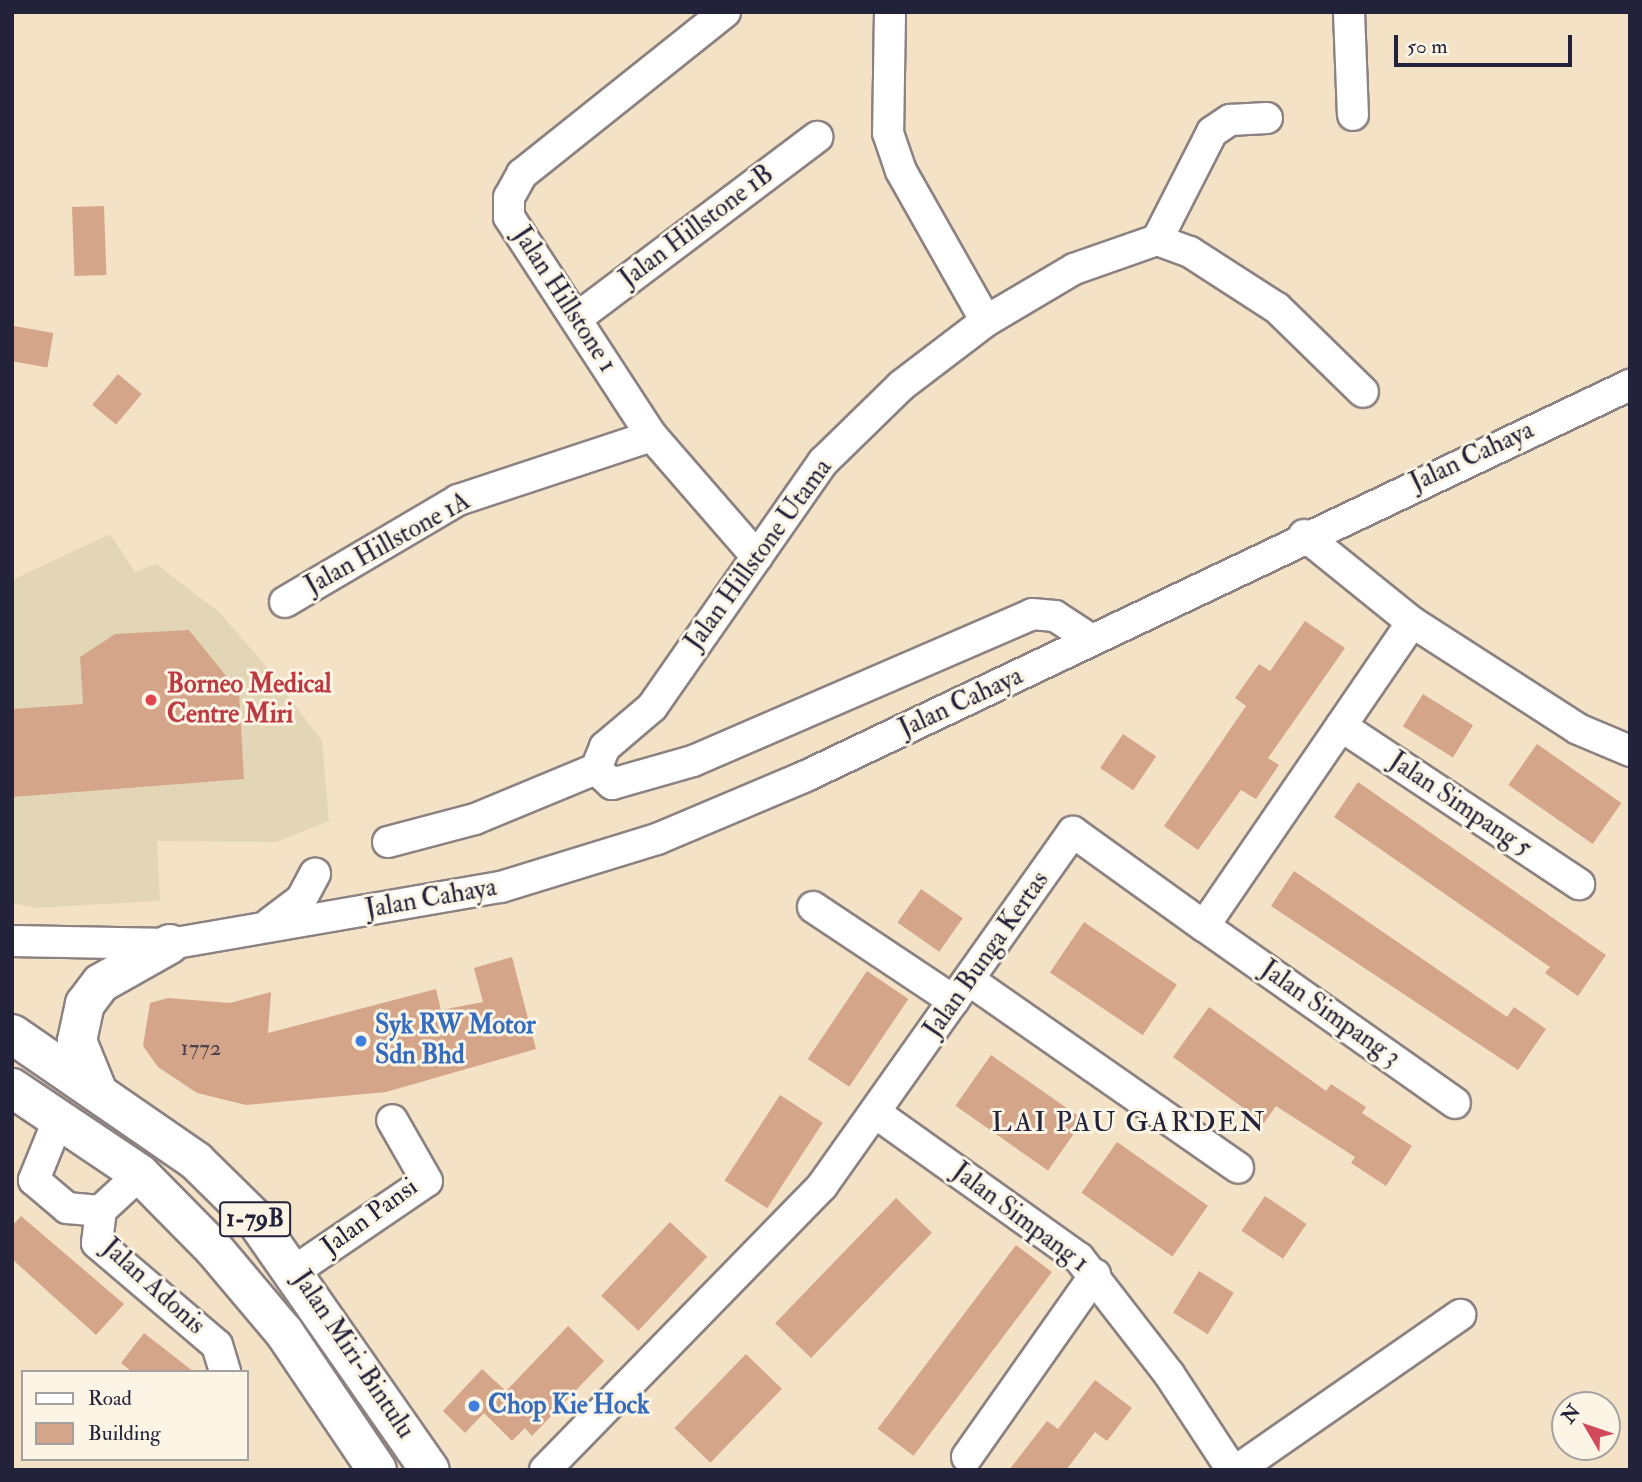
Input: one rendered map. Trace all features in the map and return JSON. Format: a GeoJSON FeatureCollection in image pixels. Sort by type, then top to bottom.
{"type":"FeatureCollection","features":[{"type":"Feature","properties":{"kind":"highway"},"geometry":{"type":"LineString","coordinates":[[97,1090],[77,1041],[85,1004],[101,984],[170,944]]}},
{"type":"Feature","properties":{"kind":"highway","name":"Jalan Miri-Bintulu"},"geometry":{"type":"LineString","coordinates":[[12,1034],[97,1090],[196,1161],[296,1270],[430,1470]]}},
{"type":"Feature","properties":{"kind":"highway","name":"Jalan Miri-Bintulu"},"geometry":{"type":"LineString","coordinates":[[12,1088],[140,1174],[284,1332],[377,1470]]}},
{"type":"Feature","properties":{"kind":"street","name":"Jalan Hillstone 1"},"geometry":{"type":"LineString","coordinates":[[725,12],[522,174],[509,197],[509,216],[578,318],[652,436],[757,557]]}},
{"type":"Feature","properties":{"kind":"street"},"geometry":{"type":"LineString","coordinates":[[890,12],[888,133],[901,171],[986,321]]}},
{"type":"Feature","properties":{"kind":"street"},"geometry":{"type":"LineString","coordinates":[[1349,12],[1353,115]]}},
{"type":"Feature","properties":{"kind":"street"},"geometry":{"type":"LineString","coordinates":[[1266,118],[1230,120],[1212,132],[1157,240],[1190,253],[1277,308],[1363,392]]}},
{"type":"Feature","properties":{"kind":"street","name":"Jalan Hillstone 1B"},"geometry":{"type":"LineString","coordinates":[[578,318],[817,137]]}},
{"type":"Feature","properties":{"kind":"street","name":"Jalan Hillstone Utama"},"geometry":{"type":"LineString","coordinates":[[597,769],[605,747],[652,707],[822,463],[902,384],[986,321],[1074,269],[1157,240]]}},
{"type":"Feature","properties":{"kind":"street","name":"Jalan Cahaya"},"geometry":{"type":"LineString","coordinates":[[12,940],[170,944],[501,887],[656,839],[1092,640],[1304,535],[1630,385]]}},
{"type":"Feature","properties":{"kind":"street","name":"Jalan Hillstone 1A"},"geometry":{"type":"LineString","coordinates":[[285,602],[458,500],[652,436]]}},
{"type":"Feature","properties":{"kind":"street"},"geometry":{"type":"LineString","coordinates":[[1304,535],[1412,622],[1578,729],[1630,751]]}},
{"type":"Feature","properties":{"kind":"street"},"geometry":{"type":"LineString","coordinates":[[388,842],[475,819],[597,769],[612,784],[693,761],[1032,614],[1055,616],[1092,640]]}},
{"type":"Feature","properties":{"kind":"street"},"geometry":{"type":"LineString","coordinates":[[1204,926],[1412,622]]}},
{"type":"Feature","properties":{"kind":"street","name":"Jalan Simpang 5"},"geometry":{"type":"LineString","coordinates":[[1341,726],[1579,884]]}},
{"type":"Feature","properties":{"kind":"street","name":"Jalan Bunga Kertas"},"geometry":{"type":"LineString","coordinates":[[544,1470],[822,1186],[877,1114],[1073,832],[1204,926]]}},
{"type":"Feature","properties":{"kind":"street"},"geometry":{"type":"LineString","coordinates":[[261,929],[301,900],[315,874]]}},
{"type":"Feature","properties":{"kind":"street"},"geometry":{"type":"LineString","coordinates":[[813,907],[962,991],[1238,1168]]}},
{"type":"Feature","properties":{"kind":"street","name":"Jalan Simpang 3"},"geometry":{"type":"LineString","coordinates":[[1204,926],[1455,1102]]}},
{"type":"Feature","properties":{"kind":"street","name":"Jalan Simpang 1"},"geometry":{"type":"LineString","coordinates":[[877,1114],[1095,1275],[1169,1374],[1234,1470]]}},
{"type":"Feature","properties":{"kind":"street"},"geometry":{"type":"LineString","coordinates":[[58,1118],[34,1180],[67,1208],[100,1211]]}},
{"type":"Feature","properties":{"kind":"street","name":"Jalan Pansi"},"geometry":{"type":"LineString","coordinates":[[296,1270],[426,1181],[392,1120]]}},
{"type":"Feature","properties":{"kind":"street","name":"Jalan Adonis"},"geometry":{"type":"LineString","coordinates":[[140,1174],[100,1211],[97,1243],[217,1345],[224,1370]]}},
{"type":"Feature","properties":{"kind":"street"},"geometry":{"type":"LineString","coordinates":[[967,1457],[1095,1275]]}},
{"type":"Feature","properties":{"kind":"street"},"geometry":{"type":"LineString","coordinates":[[1234,1470],[1460,1315]]}},
{"type":"Feature","properties":{"kind":"shaded area","name":"Borneo Medical Centre Miri"},"geometry":{"type":"Polygon","coordinates":[[[110,534],[135,572],[156,564],[220,613],[260,659],[322,741],[329,821],[276,842],[157,841],[160,901],[35,908],[12,903],[12,580],[110,534]]]}},
{"type":"Feature","properties":{"kind":"building"},"geometry":{"type":"Polygon","coordinates":[[[104,206],[106,275],[74,276],[72,207],[104,206]]]}},
{"type":"Feature","properties":{"kind":"building"},"geometry":{"type":"Polygon","coordinates":[[[14,326],[53,333],[47,367],[12,361],[14,326]]]}},
{"type":"Feature","properties":{"kind":"building"},"geometry":{"type":"Polygon","coordinates":[[[118,374],[142,394],[116,425],[92,405],[118,374]]]}},
{"type":"Feature","properties":{"kind":"building"},"geometry":{"type":"Polygon","coordinates":[[[1305,621],[1345,648],[1268,758],[1279,765],[1256,799],[1241,790],[1198,850],[1164,826],[1246,706],[1235,698],[1259,664],[1270,671],[1305,621]]]}},
{"type":"Feature","properties":{"kind":"building"},"geometry":{"type":"Polygon","coordinates":[[[189,630],[239,692],[244,779],[12,797],[12,709],[83,704],[80,657],[115,634],[189,630]]]}},
{"type":"Feature","properties":{"kind":"building"},"geometry":{"type":"Polygon","coordinates":[[[1423,694],[1473,725],[1453,757],[1403,726],[1423,694]]]}},
{"type":"Feature","properties":{"kind":"building"},"geometry":{"type":"Polygon","coordinates":[[[1123,734],[1156,756],[1133,790],[1100,768],[1123,734]]]}},
{"type":"Feature","properties":{"kind":"building"},"geometry":{"type":"Polygon","coordinates":[[[1537,744],[1621,803],[1593,844],[1508,785],[1537,744]]]}},
{"type":"Feature","properties":{"kind":"building"},"geometry":{"type":"Polygon","coordinates":[[[1358,782],[1606,955],[1578,996],[1545,973],[1550,967],[1334,817],[1358,782]]]}},
{"type":"Feature","properties":{"kind":"building"},"geometry":{"type":"Polygon","coordinates":[[[1294,871],[1507,1017],[1514,1007],[1546,1029],[1518,1070],[1271,906],[1294,871]]]}},
{"type":"Feature","properties":{"kind":"building"},"geometry":{"type":"Polygon","coordinates":[[[921,889],[963,918],[939,952],[897,923],[921,889]]]}},
{"type":"Feature","properties":{"kind":"building"},"geometry":{"type":"Polygon","coordinates":[[[1084,922],[1177,985],[1143,1035],[1050,973],[1084,922]]]}},
{"type":"Feature","properties":{"kind":"building"},"geometry":{"type":"Polygon","coordinates":[[[512,957],[536,1049],[386,1092],[246,1105],[197,1093],[158,1067],[143,1046],[150,1003],[168,998],[230,1003],[271,992],[268,1033],[436,989],[441,1010],[483,1002],[474,968],[512,957]]]}},
{"type":"Feature","properties":{"kind":"building"},"geometry":{"type":"Polygon","coordinates":[[[867,971],[908,999],[849,1087],[808,1059],[867,971]]]}},
{"type":"Feature","properties":{"kind":"building"},"geometry":{"type":"Polygon","coordinates":[[[1209,1007],[1326,1091],[1331,1084],[1366,1107],[1362,1113],[1412,1146],[1386,1186],[1351,1163],[1355,1157],[1276,1106],[1264,1123],[1173,1057],[1209,1007]]]}},
{"type":"Feature","properties":{"kind":"building"},"geometry":{"type":"Polygon","coordinates":[[[991,1055],[1084,1120],[1048,1171],[955,1106],[991,1055]]]}},
{"type":"Feature","properties":{"kind":"building"},"geometry":{"type":"Polygon","coordinates":[[[780,1095],[823,1123],[767,1208],[724,1181],[780,1095]]]}},
{"type":"Feature","properties":{"kind":"building"},"geometry":{"type":"Polygon","coordinates":[[[1117,1142],[1208,1206],[1172,1256],[1081,1193],[1117,1142]]]}},
{"type":"Feature","properties":{"kind":"building"},"geometry":{"type":"Polygon","coordinates":[[[1265,1196],[1306,1224],[1283,1259],[1242,1231],[1265,1196]]]}},
{"type":"Feature","properties":{"kind":"building"},"geometry":{"type":"Polygon","coordinates":[[[896,1198],[932,1233],[811,1358],[775,1323],[896,1198]]]}},
{"type":"Feature","properties":{"kind":"building"},"geometry":{"type":"Polygon","coordinates":[[[21,1216],[124,1304],[96,1335],[12,1259],[12,1226],[21,1216]]]}},
{"type":"Feature","properties":{"kind":"building"},"geometry":{"type":"Polygon","coordinates":[[[670,1222],[707,1257],[638,1331],[601,1296],[670,1222]]]}},
{"type":"Feature","properties":{"kind":"building"},"geometry":{"type":"Polygon","coordinates":[[[1016,1245],[1052,1272],[914,1456],[878,1429],[1016,1245]]]}},
{"type":"Feature","properties":{"kind":"building"},"geometry":{"type":"Polygon","coordinates":[[[1199,1271],[1234,1293],[1208,1334],[1173,1313],[1199,1271]]]}},
{"type":"Feature","properties":{"kind":"building"},"geometry":{"type":"Polygon","coordinates":[[[568,1326],[604,1361],[532,1436],[525,1428],[512,1441],[484,1413],[465,1433],[443,1411],[482,1369],[506,1391],[568,1326]]]}},
{"type":"Feature","properties":{"kind":"building"},"geometry":{"type":"Polygon","coordinates":[[[144,1333],[191,1370],[130,1370],[121,1363],[144,1333]]]}},
{"type":"Feature","properties":{"kind":"building"},"geometry":{"type":"Polygon","coordinates":[[[746,1354],[782,1389],[710,1463],[674,1428],[746,1354]]]}},
{"type":"Feature","properties":{"kind":"building"},"geometry":{"type":"Polygon","coordinates":[[[1095,1380],[1132,1408],[1107,1441],[1095,1432],[1066,1470],[1009,1470],[1047,1421],[1058,1429],[1095,1380]]]}},
{"type":"Feature","properties":{"kind":"place","name":"Borneo Medical Centre Miri"},"geometry":{"type":"Point","coordinates":[151,700]}},
{"type":"Feature","properties":{"kind":"place","name":"Syk RW Motor Sdn Bhd"},"geometry":{"type":"Point","coordinates":[361,1041]}},
{"type":"Feature","properties":{"kind":"place","name":"Chop Kie Hock"},"geometry":{"type":"Point","coordinates":[474,1406]}},
{"type":"Feature","properties":{"kind":"district","name":"LAI PAU GARDEN"},"geometry":{"type":"Point","coordinates":[1129,1123]}}]}
